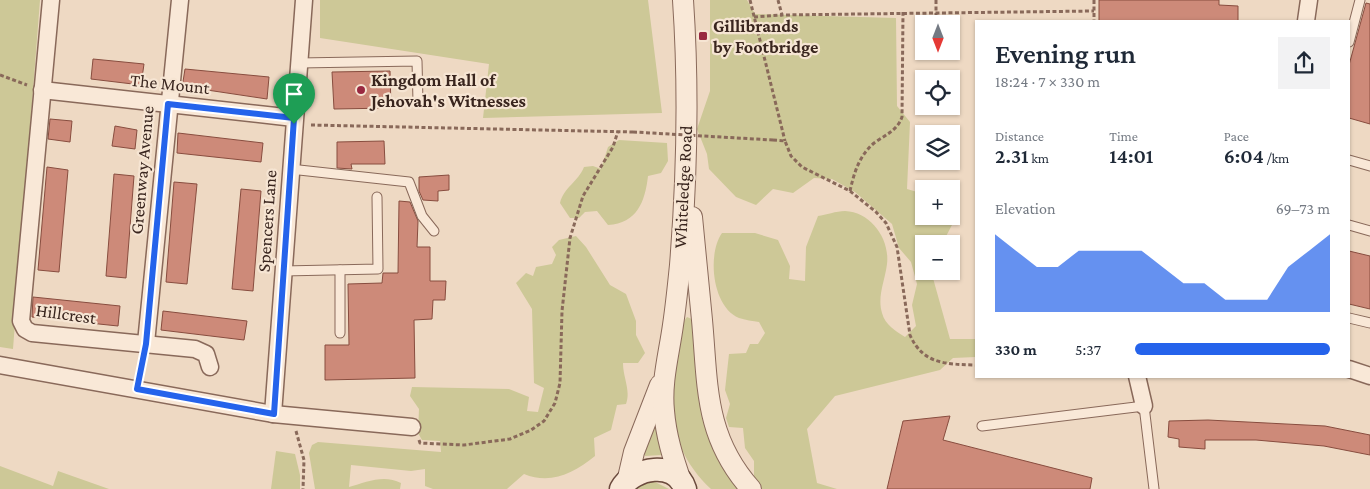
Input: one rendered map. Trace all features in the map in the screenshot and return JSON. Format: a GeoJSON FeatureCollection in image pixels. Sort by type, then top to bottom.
{"type":"FeatureCollection","features":[{"type":"Feature","properties":{"kind":"main road"},"geometry":{"type":"LineString","coordinates":[[621,484],[648,469],[658,469],[685,486]]}},
{"type":"Feature","properties":{"kind":"street","name":"Hillcrest"},"geometry":{"type":"LineString","coordinates":[[51,0],[21,321],[25,329],[32,333],[201,350],[206,354],[210,367]]}},
{"type":"Feature","properties":{"kind":"street","name":"Greenway Avenue"},"geometry":{"type":"LineString","coordinates":[[146,344],[168,104],[180,0]]}},
{"type":"Feature","properties":{"kind":"street","name":"Spencers Lane"},"geometry":{"type":"LineString","coordinates":[[274,414],[282,325],[283,270],[290,169],[304,0]]}},
{"type":"Feature","properties":{"kind":"street","name":"Whiteledge Road"},"geometry":{"type":"LineString","coordinates":[[621,484],[664,374],[673,324],[680,265],[686,158],[687,102],[682,0]]}},
{"type":"Feature","properties":{"kind":"street"},"geometry":{"type":"LineString","coordinates":[[1306,20],[1309,0]]}},
{"type":"Feature","properties":{"kind":"street","name":"The Mount"},"geometry":{"type":"LineString","coordinates":[[42,90],[294,121]]}},
{"type":"Feature","properties":{"kind":"street"},"geometry":{"type":"LineString","coordinates":[[686,158],[710,409],[719,441],[751,489]]}},
{"type":"Feature","properties":{"kind":"street"},"geometry":{"type":"LineString","coordinates":[[0,364],[297,418],[412,427]]}},
{"type":"Feature","properties":{"kind":"street"},"geometry":{"type":"LineString","coordinates":[[1350,369],[1370,376]]}},
{"type":"Feature","properties":{"kind":"street","name":"Whiteledge Road"},"geometry":{"type":"LineString","coordinates":[[664,374],[665,420],[670,450],[685,486]]}},
{"type":"Feature","properties":{"kind":"street"},"geometry":{"type":"LineString","coordinates":[[1137,378],[1144,406]]}},
{"type":"Feature","properties":{"kind":"lane"},"geometry":{"type":"LineString","coordinates":[[1350,38],[1360,0]]}},
{"type":"Feature","properties":{"kind":"lane"},"geometry":{"type":"LineString","coordinates":[[299,63],[417,61],[418,102]]}},
{"type":"Feature","properties":{"kind":"lane"},"geometry":{"type":"LineString","coordinates":[[1350,160],[1370,166]]}},
{"type":"Feature","properties":{"kind":"lane"},"geometry":{"type":"LineString","coordinates":[[290,169],[409,182],[422,216],[434,231]]}},
{"type":"Feature","properties":{"kind":"lane"},"geometry":{"type":"LineString","coordinates":[[283,270],[378,269],[377,196]]}},
{"type":"Feature","properties":{"kind":"lane"},"geometry":{"type":"LineString","coordinates":[[1350,225],[1370,231]]}},
{"type":"Feature","properties":{"kind":"lane"},"geometry":{"type":"LineString","coordinates":[[340,270],[340,333]]}},
{"type":"Feature","properties":{"kind":"lane"},"geometry":{"type":"LineString","coordinates":[[1350,318],[1370,323]]}},
{"type":"Feature","properties":{"kind":"lane"},"geometry":{"type":"LineString","coordinates":[[982,426],[1144,406],[1154,489]]}},
{"type":"Feature","properties":{"kind":"path"},"geometry":{"type":"LineString","coordinates":[[750,0],[785,141],[791,156],[802,167],[850,191],[876,212],[892,234],[897,248],[910,335],[915,347],[923,355],[934,361],[975,365]]}},
{"type":"Feature","properties":{"kind":"path"},"geometry":{"type":"LineString","coordinates":[[778,0],[782,14]]}},
{"type":"Feature","properties":{"kind":"path"},"geometry":{"type":"LineString","coordinates":[[936,0],[936,12]]}},
{"type":"Feature","properties":{"kind":"path"},"geometry":{"type":"LineString","coordinates":[[1094,0],[1094,20]]}},
{"type":"Feature","properties":{"kind":"path"},"geometry":{"type":"LineString","coordinates":[[754,17],[782,14],[1094,11]]}},
{"type":"Feature","properties":{"kind":"path"},"geometry":{"type":"LineString","coordinates":[[850,191],[860,159],[875,143],[894,130],[902,117],[903,12]]}},
{"type":"Feature","properties":{"kind":"path"},"geometry":{"type":"LineString","coordinates":[[0,75],[42,90]]}},
{"type":"Feature","properties":{"kind":"path"},"geometry":{"type":"LineString","coordinates":[[294,121],[618,131],[785,141]]}},
{"type":"Feature","properties":{"kind":"path"},"geometry":{"type":"LineString","coordinates":[[412,427],[420,443],[464,444],[510,438],[531,430],[544,421],[555,403],[560,383],[566,259],[575,218],[583,196],[612,147],[618,131]]}},
{"type":"Feature","properties":{"kind":"path"},"geometry":{"type":"LineString","coordinates":[[137,389],[146,344]]}},
{"type":"Feature","properties":{"kind":"path"},"geometry":{"type":"LineString","coordinates":[[297,418],[296,434],[304,460],[303,489]]}},
{"type":"Feature","properties":{"kind":"shaded area"},"geometry":{"type":"Polygon","coordinates":[[[0,0],[40,0],[13,349],[0,347],[0,0]]]}},
{"type":"Feature","properties":{"kind":"shaded area"},"geometry":{"type":"Polygon","coordinates":[[[320,0],[648,0],[662,113],[483,118],[489,64],[320,38],[320,0]]]}},
{"type":"Feature","properties":{"kind":"shaded area"},"geometry":{"type":"Polygon","coordinates":[[[710,0],[747,0],[755,14],[896,18],[897,106],[910,122],[907,189],[915,191],[915,225],[952,225],[947,235],[915,235],[915,277],[911,262],[899,248],[892,224],[855,192],[832,179],[814,178],[793,193],[773,189],[756,205],[736,197],[709,169],[707,154],[697,129],[710,91],[710,0]]]}},
{"type":"Feature","properties":{"kind":"shaded area"},"geometry":{"type":"Polygon","coordinates":[[[619,140],[667,143],[668,161],[661,173],[648,176],[645,194],[638,210],[626,220],[608,225],[597,211],[585,212],[579,218],[570,218],[560,203],[562,197],[584,167],[593,166],[601,169],[608,147],[619,140]]]}},
{"type":"Feature","properties":{"kind":"shaded area"},"geometry":{"type":"Polygon","coordinates":[[[845,211],[863,216],[877,228],[885,245],[887,255],[880,301],[883,317],[888,324],[905,337],[916,326],[912,305],[917,284],[916,280],[934,280],[950,339],[975,339],[975,357],[953,358],[940,370],[835,396],[807,429],[817,483],[837,489],[762,489],[754,477],[754,461],[745,448],[743,428],[729,427],[726,418],[730,404],[725,390],[729,354],[746,353],[750,344],[758,344],[765,333],[759,322],[739,318],[730,312],[718,292],[714,266],[717,242],[722,233],[755,233],[778,240],[790,266],[789,279],[805,281],[806,247],[818,216],[845,211]]]}},
{"type":"Feature","properties":{"kind":"shaded area"},"geometry":{"type":"Polygon","coordinates":[[[576,236],[586,247],[610,285],[626,294],[636,321],[636,335],[645,353],[638,363],[623,363],[628,394],[626,404],[617,405],[611,430],[594,438],[595,456],[579,468],[562,476],[544,478],[524,474],[507,489],[433,489],[425,486],[425,469],[411,471],[351,465],[349,487],[368,481],[388,479],[401,483],[400,489],[315,489],[309,453],[312,445],[318,442],[441,452],[440,441],[422,440],[418,433],[419,409],[410,396],[412,387],[509,389],[529,397],[527,411],[538,412],[544,388],[534,383],[532,309],[516,283],[526,273],[533,276],[536,267],[552,264],[556,255],[552,247],[559,240],[576,236]]]}},
{"type":"Feature","properties":{"kind":"shaded area"},"geometry":{"type":"Polygon","coordinates":[[[687,317],[694,320],[740,489],[711,489],[694,470],[683,451],[676,431],[673,411],[675,368],[684,321],[687,317]]]}},
{"type":"Feature","properties":{"kind":"shaded area"},"geometry":{"type":"Polygon","coordinates":[[[657,423],[662,455],[645,456],[643,449],[652,424],[657,423]]]}},
{"type":"Feature","properties":{"kind":"shaded area"},"geometry":{"type":"Polygon","coordinates":[[[276,451],[295,454],[300,475],[300,489],[271,489],[276,451]]]}},
{"type":"Feature","properties":{"kind":"shaded area"},"geometry":{"type":"Polygon","coordinates":[[[0,466],[53,486],[58,471],[109,489],[0,489],[0,466]]]}},
{"type":"Feature","properties":{"kind":"shaded area"},"geometry":{"type":"Polygon","coordinates":[[[653,481],[669,489],[632,489],[638,484],[653,481]]]}},
{"type":"Feature","properties":{"kind":"building"},"geometry":{"type":"Polygon","coordinates":[[[1099,0],[1219,0],[1219,5],[1238,6],[1238,20],[1099,20],[1099,0]]]}},
{"type":"Feature","properties":{"kind":"building"},"geometry":{"type":"Polygon","coordinates":[[[1366,3],[1370,4],[1370,124],[1350,118],[1350,61],[1366,3]]]}},
{"type":"Feature","properties":{"kind":"building"},"geometry":{"type":"Polygon","coordinates":[[[93,59],[144,64],[141,85],[91,79],[93,59]]]}},
{"type":"Feature","properties":{"kind":"building"},"geometry":{"type":"Polygon","coordinates":[[[185,69],[269,77],[267,99],[182,88],[185,69]]]}},
{"type":"Feature","properties":{"kind":"building","name":"Kingdom Hall of Jehovah's Witnesses"},"geometry":{"type":"Polygon","coordinates":[[[390,71],[391,108],[334,109],[332,72],[390,71]]]}},
{"type":"Feature","properties":{"kind":"building"},"geometry":{"type":"Polygon","coordinates":[[[50,119],[72,121],[70,142],[48,139],[50,119]]]}},
{"type":"Feature","properties":{"kind":"building"},"geometry":{"type":"Polygon","coordinates":[[[115,126],[137,130],[135,149],[112,146],[115,126]]]}},
{"type":"Feature","properties":{"kind":"building"},"geometry":{"type":"Polygon","coordinates":[[[178,133],[263,143],[261,162],[177,153],[178,133]]]}},
{"type":"Feature","properties":{"kind":"building"},"geometry":{"type":"Polygon","coordinates":[[[384,141],[385,164],[351,164],[352,169],[337,168],[337,142],[384,141]]]}},
{"type":"Feature","properties":{"kind":"building"},"geometry":{"type":"Polygon","coordinates":[[[47,167],[68,170],[59,272],[38,270],[47,167]]]}},
{"type":"Feature","properties":{"kind":"building"},"geometry":{"type":"Polygon","coordinates":[[[114,174],[134,176],[126,278],[106,276],[114,174]]]}},
{"type":"Feature","properties":{"kind":"building"},"geometry":{"type":"Polygon","coordinates":[[[449,175],[449,190],[438,191],[438,201],[423,200],[419,191],[419,177],[449,175]]]}},
{"type":"Feature","properties":{"kind":"building"},"geometry":{"type":"Polygon","coordinates":[[[174,182],[197,184],[187,284],[166,282],[174,182]]]}},
{"type":"Feature","properties":{"kind":"building"},"geometry":{"type":"Polygon","coordinates":[[[241,189],[261,191],[253,291],[232,289],[241,189]]]}},
{"type":"Feature","properties":{"kind":"building"},"geometry":{"type":"Polygon","coordinates":[[[399,201],[410,202],[418,221],[417,247],[430,247],[430,281],[446,281],[445,300],[433,300],[432,319],[414,320],[415,378],[325,380],[325,345],[349,345],[348,284],[382,283],[383,273],[398,273],[399,201]]]}},
{"type":"Feature","properties":{"kind":"building"},"geometry":{"type":"Polygon","coordinates":[[[1350,251],[1370,256],[1370,309],[1350,304],[1350,251]]]}},
{"type":"Feature","properties":{"kind":"building"},"geometry":{"type":"Polygon","coordinates":[[[33,297],[120,306],[118,326],[32,317],[33,297]]]}},
{"type":"Feature","properties":{"kind":"building"},"geometry":{"type":"Polygon","coordinates":[[[163,311],[247,321],[244,340],[161,330],[163,311]]]}},
{"type":"Feature","properties":{"kind":"building"},"geometry":{"type":"Polygon","coordinates":[[[950,416],[943,440],[1092,478],[1090,489],[887,489],[903,421],[950,416]]]}},
{"type":"Feature","properties":{"kind":"building"},"geometry":{"type":"Polygon","coordinates":[[[1208,420],[1325,426],[1370,435],[1370,455],[1324,446],[1256,440],[1205,440],[1205,449],[1179,447],[1179,439],[1168,437],[1169,421],[1208,420]]]}},
{"type":"Feature","properties":{"kind":"place","name":"Gillibrands by Footbridge"},"geometry":{"type":"Point","coordinates":[703,36]}},
{"type":"Feature","properties":{"kind":"place","name":"Kingdom Hall of Jehovah's Witnesses"},"geometry":{"type":"Point","coordinates":[361,90]}},
{"type":"Feature","properties":{"kind":"route"},"geometry":{"type":"LineString","coordinates":[[168,104],[294,118],[294,124],[283,270],[282,325],[274,414],[137,389],[146,344],[168,104]]}}]}
